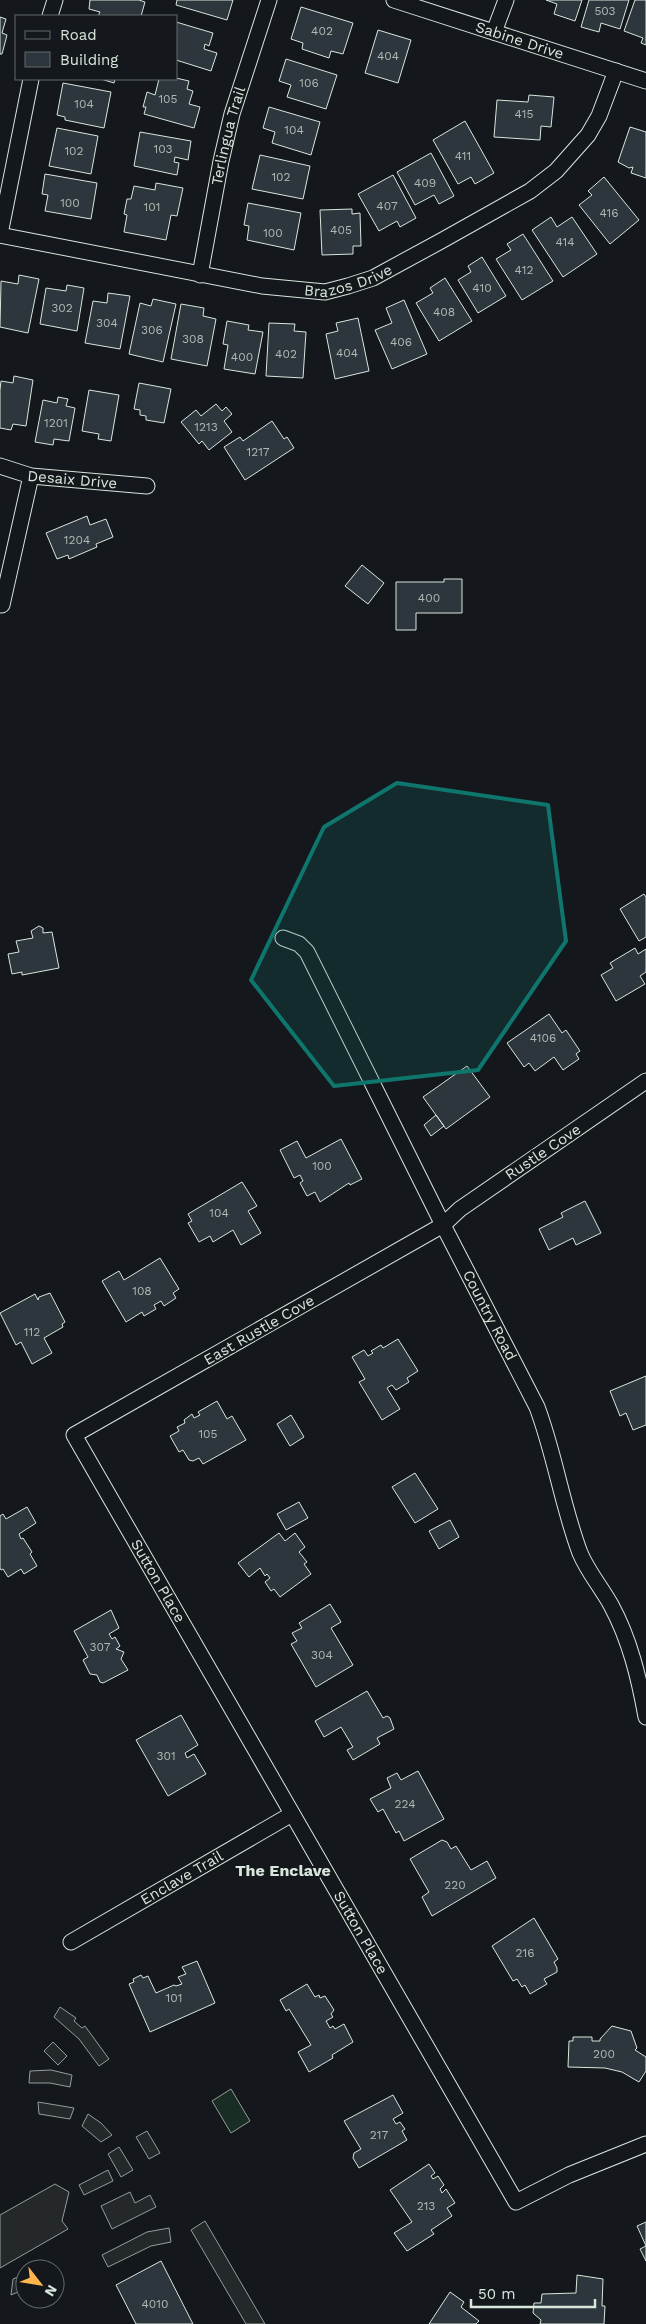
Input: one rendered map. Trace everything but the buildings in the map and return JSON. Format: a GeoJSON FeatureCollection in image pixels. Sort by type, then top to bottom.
{"type":"FeatureCollection","features":[{"type":"Feature","properties":{"kind":"street"},"geometry":{"type":"LineString","coordinates":[[50,15],[55,0]]}},
{"type":"Feature","properties":{"kind":"street","name":"Terlingua Trail"},"geometry":{"type":"LineString","coordinates":[[200,275],[221,161],[232,114],[269,0]]}},
{"type":"Feature","properties":{"kind":"street","name":"Sabine Drive"},"geometry":{"type":"LineString","coordinates":[[394,0],[646,81]]}},
{"type":"Feature","properties":{"kind":"street"},"geometry":{"type":"LineString","coordinates":[[494,32],[506,0]]}},
{"type":"Feature","properties":{"kind":"street","name":"Brazos Drive"},"geometry":{"type":"LineString","coordinates":[[0,235],[200,275],[278,288],[325,292],[373,278],[530,191],[556,171],[588,135],[599,116],[616,71]]}},
{"type":"Feature","properties":{"kind":"street"},"geometry":{"type":"LineString","coordinates":[[0,235],[31,80]]}},
{"type":"Feature","properties":{"kind":"street","name":"Desaix Drive"},"geometry":{"type":"LineString","coordinates":[[0,466],[31,476],[147,486]]}},
{"type":"Feature","properties":{"kind":"street"},"geometry":{"type":"LineString","coordinates":[[1,604],[31,476]]}},
{"type":"Feature","properties":{"kind":"street","name":"Country Road"},"geometry":{"type":"LineString","coordinates":[[283,938],[299,944],[307,952],[443,1225],[537,1407],[548,1435],[570,1523],[580,1553],[589,1572],[610,1603],[632,1653],[646,1717]]}},
{"type":"Feature","properties":{"kind":"street","name":"Rustle Cove"},"geometry":{"type":"LineString","coordinates":[[443,1225],[460,1209],[646,1082]]}},
{"type":"Feature","properties":{"kind":"street","name":"East Rustle Cove"},"geometry":{"type":"LineString","coordinates":[[74,1435],[443,1225]]}},
{"type":"Feature","properties":{"kind":"street","name":"Sutton Place"},"geometry":{"type":"LineString","coordinates":[[74,1435],[516,2202],[569,2175],[646,2144]]}},
{"type":"Feature","properties":{"kind":"street","name":"Enclave Trail"},"geometry":{"type":"LineString","coordinates":[[71,1942],[292,1814]]}},
{"type":"Feature","properties":{"kind":"highlighted area"},"geometry":{"type":"Polygon","coordinates":[[[397,783],[548,805],[566,941],[478,1070],[334,1086],[251,980],[324,827],[397,783]]]}},
{"type":"Feature","properties":{"kind":"green space"},"geometry":{"type":"Polygon","coordinates":[[[231,2089],[250,2121],[231,2133],[212,2101],[231,2089]]]}},
{"type":"Feature","properties":{"kind":"shaded area"},"geometry":{"type":"Polygon","coordinates":[[[60,2007],[76,2018],[74,2021],[82,2028],[85,2026],[109,2059],[99,2066],[79,2039],[54,2017],[60,2007]]]}},
{"type":"Feature","properties":{"kind":"shaded area"},"geometry":{"type":"Polygon","coordinates":[[[53,2042],[67,2056],[58,2065],[44,2051],[53,2042]]]}},
{"type":"Feature","properties":{"kind":"shaded area"},"geometry":{"type":"Polygon","coordinates":[[[51,2070],[72,2075],[70,2087],[50,2083],[29,2083],[30,2071],[51,2070]]]}},
{"type":"Feature","properties":{"kind":"shaded area"},"geometry":{"type":"Polygon","coordinates":[[[38,2102],[74,2108],[70,2119],[39,2114],[38,2102]]]}},
{"type":"Feature","properties":{"kind":"shaded area"},"geometry":{"type":"Polygon","coordinates":[[[88,2114],[101,2123],[112,2135],[101,2142],[82,2126],[88,2114]]]}},
{"type":"Feature","properties":{"kind":"shaded area"},"geometry":{"type":"Polygon","coordinates":[[[147,2131],[160,2153],[149,2159],[136,2137],[147,2131]]]}},
{"type":"Feature","properties":{"kind":"shaded area"},"geometry":{"type":"Polygon","coordinates":[[[119,2147],[133,2170],[121,2177],[108,2154],[119,2147]]]}},
{"type":"Feature","properties":{"kind":"shaded area"},"geometry":{"type":"Polygon","coordinates":[[[108,2170],[113,2181],[84,2195],[79,2185],[108,2170]]]}},
{"type":"Feature","properties":{"kind":"shaded area"},"geometry":{"type":"Polygon","coordinates":[[[55,2184],[69,2192],[62,2221],[68,2229],[0,2268],[0,2215],[55,2184]]]}},
{"type":"Feature","properties":{"kind":"shaded area"},"geometry":{"type":"Polygon","coordinates":[[[130,2192],[135,2203],[150,2195],[156,2207],[112,2229],[101,2206],[130,2192]]]}},
{"type":"Feature","properties":{"kind":"shaded area"},"geometry":{"type":"Polygon","coordinates":[[[205,2221],[265,2324],[246,2324],[191,2230],[205,2221]]]}},
{"type":"Feature","properties":{"kind":"shaded area"},"geometry":{"type":"Polygon","coordinates":[[[169,2228],[171,2242],[151,2246],[108,2267],[102,2255],[147,2232],[169,2228]]]}},
{"type":"Feature","properties":{"kind":"shaded area"},"geometry":{"type":"Polygon","coordinates":[[[15,2278],[15,2293],[11,2295],[13,2279],[15,2278]]]}},
{"type":"Feature","properties":{"kind":"district","name":"The Enclave"},"geometry":{"type":"Point","coordinates":[283,1870]}}]}
